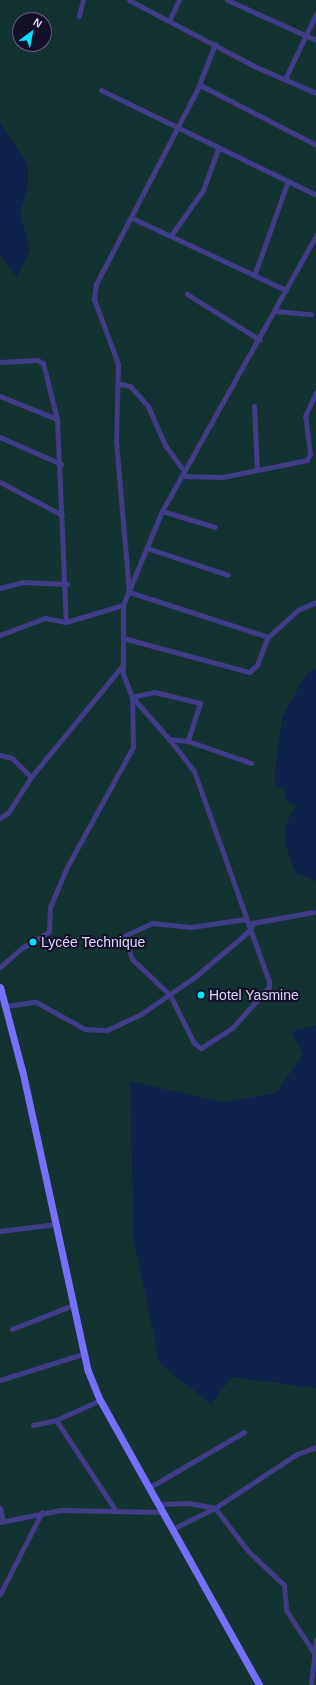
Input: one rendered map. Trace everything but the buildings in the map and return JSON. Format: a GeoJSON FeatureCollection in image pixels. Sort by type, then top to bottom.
{"type":"FeatureCollection","features":[{"type":"Feature","properties":{"kind":"street"},"geometry":{"type":"LineString","coordinates":[[79,16],[83,0]]}},
{"type":"Feature","properties":{"kind":"street"},"geometry":{"type":"LineString","coordinates":[[129,0],[170,19],[215,44],[285,79],[316,93]]}},
{"type":"Feature","properties":{"kind":"street"},"geometry":{"type":"LineString","coordinates":[[170,19],[179,0]]}},
{"type":"Feature","properties":{"kind":"street"},"geometry":{"type":"LineString","coordinates":[[227,0],[316,40]]}},
{"type":"Feature","properties":{"kind":"street"},"geometry":{"type":"LineString","coordinates":[[285,79],[316,14]]}},
{"type":"Feature","properties":{"kind":"street"},"geometry":{"type":"LineString","coordinates":[[129,592],[116,441],[115,400],[120,384],[116,354],[100,321],[94,292],[108,258],[132,218],[175,128],[200,85],[215,44]]}},
{"type":"Feature","properties":{"kind":"street"},"geometry":{"type":"LineString","coordinates":[[200,85],[316,145]]}},
{"type":"Feature","properties":{"kind":"street"},"geometry":{"type":"LineString","coordinates":[[101,90],[175,128],[316,195]]}},
{"type":"Feature","properties":{"kind":"street"},"geometry":{"type":"LineString","coordinates":[[172,234],[203,190],[218,149]]}},
{"type":"Feature","properties":{"kind":"street"},"geometry":{"type":"LineString","coordinates":[[256,273],[269,225],[288,181]]}},
{"type":"Feature","properties":{"kind":"street"},"geometry":{"type":"LineString","coordinates":[[132,218],[172,234],[256,273],[286,290]]}},
{"type":"Feature","properties":{"kind":"street"},"geometry":{"type":"LineString","coordinates":[[0,967],[22,948],[49,932],[50,907],[65,873],[133,747],[132,697],[123,665],[123,605],[162,511],[260,340],[316,235]]}},
{"type":"Feature","properties":{"kind":"street"},"geometry":{"type":"LineString","coordinates":[[188,294],[260,340]]}},
{"type":"Feature","properties":{"kind":"street"},"geometry":{"type":"LineString","coordinates":[[276,311],[311,314]]}},
{"type":"Feature","properties":{"kind":"street"},"geometry":{"type":"LineString","coordinates":[[0,362],[38,360],[43,363],[57,419],[61,464],[62,515],[67,584],[66,622]]}},
{"type":"Feature","properties":{"kind":"street"},"geometry":{"type":"LineString","coordinates":[[120,384],[130,386],[148,406],[165,445],[184,471]]}},
{"type":"Feature","properties":{"kind":"street"},"geometry":{"type":"LineString","coordinates":[[181,476],[222,477],[309,457],[305,416],[316,392]]}},
{"type":"Feature","properties":{"kind":"street"},"geometry":{"type":"LineString","coordinates":[[0,396],[57,419]]}},
{"type":"Feature","properties":{"kind":"street"},"geometry":{"type":"LineString","coordinates":[[254,406],[257,470]]}},
{"type":"Feature","properties":{"kind":"street"},"geometry":{"type":"LineString","coordinates":[[0,438],[61,464]]}},
{"type":"Feature","properties":{"kind":"street"},"geometry":{"type":"LineString","coordinates":[[0,482],[62,515]]}},
{"type":"Feature","properties":{"kind":"street"},"geometry":{"type":"LineString","coordinates":[[162,511],[215,527]]}},
{"type":"Feature","properties":{"kind":"street"},"geometry":{"type":"LineString","coordinates":[[147,548],[228,575]]}},
{"type":"Feature","properties":{"kind":"street"},"geometry":{"type":"LineString","coordinates":[[0,588],[22,582],[67,584]]}},
{"type":"Feature","properties":{"kind":"street"},"geometry":{"type":"LineString","coordinates":[[129,592],[268,637]]}},
{"type":"Feature","properties":{"kind":"street"},"geometry":{"type":"LineString","coordinates":[[123,638],[249,672],[257,665],[268,637],[298,610],[316,602]]}},
{"type":"Feature","properties":{"kind":"street"},"geometry":{"type":"LineString","coordinates":[[0,635],[45,618],[66,622],[123,605]]}},
{"type":"Feature","properties":{"kind":"street"},"geometry":{"type":"LineString","coordinates":[[0,818],[8,813],[31,777],[123,665]]}},
{"type":"Feature","properties":{"kind":"street"},"geometry":{"type":"LineString","coordinates":[[132,697],[154,692],[200,703],[188,741]]}},
{"type":"Feature","properties":{"kind":"street"},"geometry":{"type":"LineString","coordinates":[[132,697],[169,739],[194,771],[269,987],[232,1028],[201,1048],[194,1042],[170,995],[132,960],[124,936],[126,933],[152,923],[191,927],[245,919]]}},
{"type":"Feature","properties":{"kind":"street"},"geometry":{"type":"LineString","coordinates":[[169,739],[188,741],[251,764]]}},
{"type":"Feature","properties":{"kind":"street"},"geometry":{"type":"LineString","coordinates":[[0,755],[12,758],[31,777]]}},
{"type":"Feature","properties":{"kind":"street"},"geometry":{"type":"LineString","coordinates":[[4,1010],[36,1002],[85,1028],[100,1031],[130,1021],[170,995],[250,930],[258,921],[313,912]]}},
{"type":"Feature","properties":{"kind":"street"},"geometry":{"type":"LineString","coordinates":[[0,988],[4,1010],[57,1224],[83,1354],[100,1400],[150,1487],[259,1685]]}},
{"type":"Feature","properties":{"kind":"street"},"geometry":{"type":"LineString","coordinates":[[0,1231],[57,1224]]}},
{"type":"Feature","properties":{"kind":"street"},"geometry":{"type":"LineString","coordinates":[[12,1329],[73,1305]]}},
{"type":"Feature","properties":{"kind":"street"},"geometry":{"type":"LineString","coordinates":[[0,1380],[83,1354]]}},
{"type":"Feature","properties":{"kind":"street"},"geometry":{"type":"LineString","coordinates":[[33,1425],[56,1420],[100,1400]]}},
{"type":"Feature","properties":{"kind":"street"},"geometry":{"type":"LineString","coordinates":[[56,1420],[116,1511]]}},
{"type":"Feature","properties":{"kind":"street"},"geometry":{"type":"LineString","coordinates":[[150,1487],[244,1432]]}},
{"type":"Feature","properties":{"kind":"street"},"geometry":{"type":"LineString","coordinates":[[172,1529],[215,1508],[286,1461],[316,1447]]}},
{"type":"Feature","properties":{"kind":"street"},"geometry":{"type":"LineString","coordinates":[[158,1504],[188,1503],[215,1508],[248,1551],[284,1585],[286,1610],[314,1653]]}},
{"type":"Feature","properties":{"kind":"street"},"geometry":{"type":"LineString","coordinates":[[0,1508],[2,1521],[42,1512],[163,1512]]}},
{"type":"Feature","properties":{"kind":"street"},"geometry":{"type":"LineString","coordinates":[[0,1594],[42,1512]]}},
{"type":"Feature","properties":{"kind":"street"},"geometry":{"type":"LineString","coordinates":[[311,1685],[316,1638]]}},
{"type":"Feature","properties":{"kind":"green space"},"geometry":{"type":"Polygon","coordinates":[[[0,0],[316,0],[316,1685],[0,1685],[0,0]]]}},
{"type":"Feature","properties":{"kind":"water"},"geometry":{"type":"Polygon","coordinates":[[[0,123],[28,165],[28,186],[20,213],[30,250],[17,277],[0,255],[0,123]]]}},
{"type":"Feature","properties":{"kind":"water"},"geometry":{"type":"Polygon","coordinates":[[[316,669],[316,881],[296,873],[286,846],[286,824],[296,805],[286,801],[285,789],[275,788],[275,772],[282,718],[307,672],[316,669]]]}},
{"type":"Feature","properties":{"kind":"water"},"geometry":{"type":"Polygon","coordinates":[[[316,1025],[316,1388],[232,1377],[211,1404],[160,1364],[134,1242],[130,1081],[222,1102],[276,1093],[303,1054],[291,1032],[316,1025]]]}},
{"type":"Feature","properties":{"kind":"place","name":"Lycée Technique"},"geometry":{"type":"Point","coordinates":[33,942]}},
{"type":"Feature","properties":{"kind":"place","name":"Hotel Yasmine"},"geometry":{"type":"Point","coordinates":[201,995]}}]}
